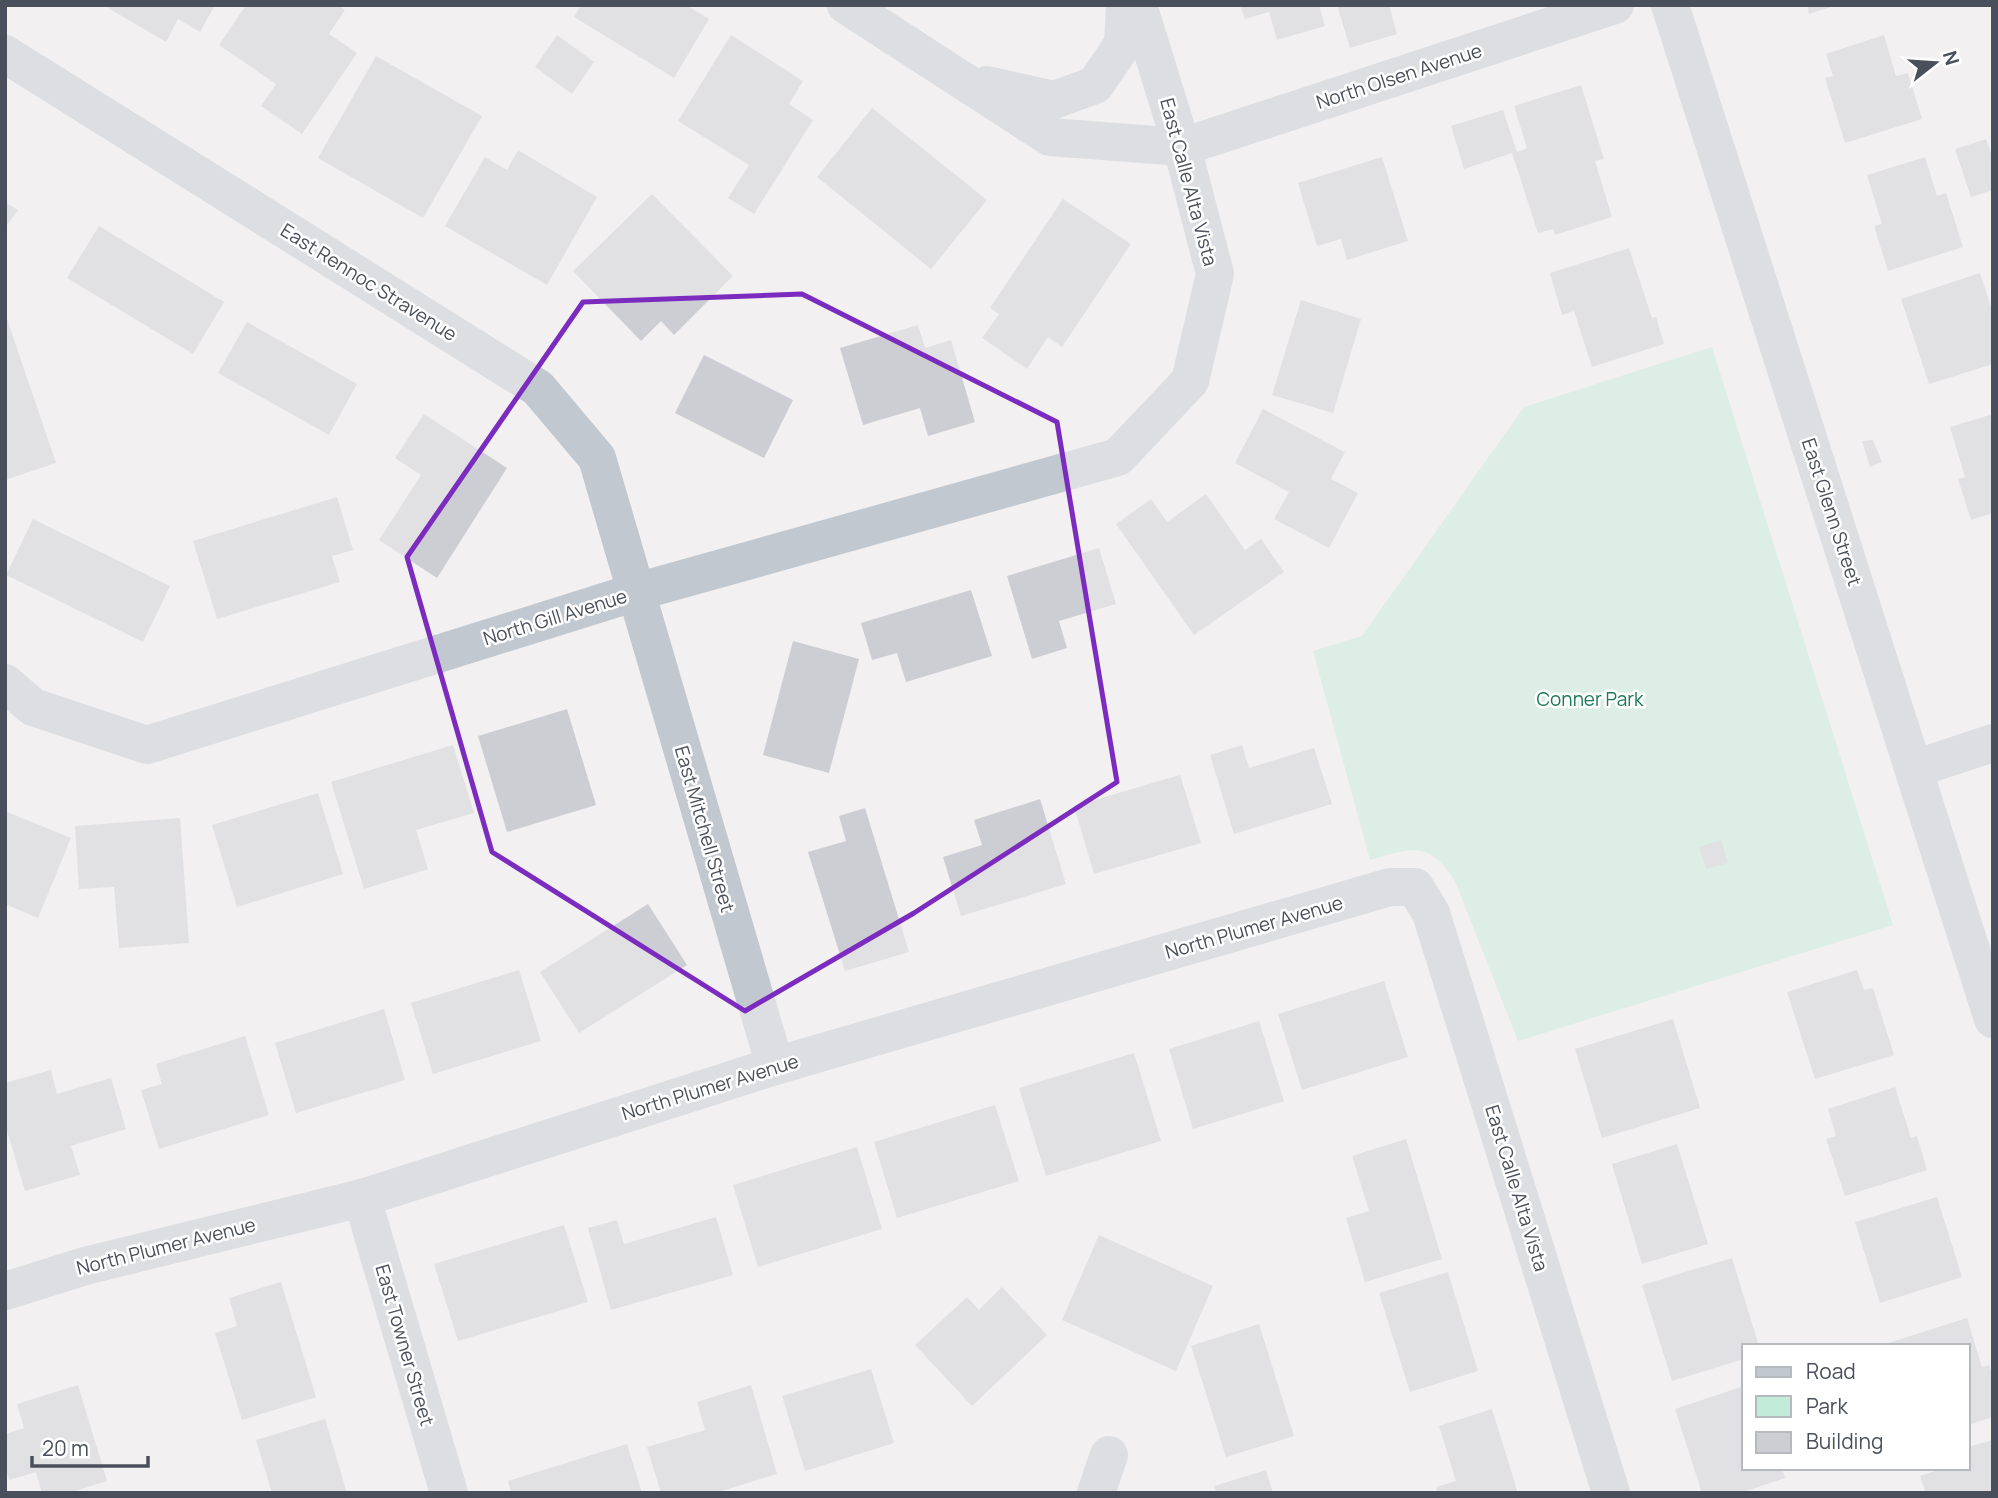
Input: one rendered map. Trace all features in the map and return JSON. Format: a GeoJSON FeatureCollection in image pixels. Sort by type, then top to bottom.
{"type":"FeatureCollection","features":[{"type":"Feature","properties":{"kind":"street"},"geometry":{"type":"LineString","coordinates":[[846,5],[1050,137],[1182,147]]}},
{"type":"Feature","properties":{"kind":"street"},"geometry":{"type":"LineString","coordinates":[[964,80],[1054,100],[1095,85],[1123,44],[1125,5]]}},
{"type":"Feature","properties":{"kind":"street","name":"East Calle Alta Vista"},"geometry":{"type":"LineString","coordinates":[[1118,457],[1190,381],[1215,274],[1182,147],[1138,5]]}},
{"type":"Feature","properties":{"kind":"street","name":"North Olsen Avenue"},"geometry":{"type":"LineString","coordinates":[[1182,147],[1615,5]]}},
{"type":"Feature","properties":{"kind":"street","name":"East Glenn Street"},"geometry":{"type":"LineString","coordinates":[[1670,5],[1993,1019]]}},
{"type":"Feature","properties":{"kind":"street","name":"East Rennoc Stravenue"},"geometry":{"type":"LineString","coordinates":[[5,54],[538,388],[597,458],[636,592]]}},
{"type":"Feature","properties":{"kind":"street","name":"North Gill Avenue"},"geometry":{"type":"LineString","coordinates":[[5,682],[33,708],[147,745],[636,592],[1118,457]]}},
{"type":"Feature","properties":{"kind":"street","name":"East Mitchell Street"},"geometry":{"type":"LineString","coordinates":[[636,592],[775,1066]]}},
{"type":"Feature","properties":{"kind":"street"},"geometry":{"type":"LineString","coordinates":[[1914,769],[1993,743]]}},
{"type":"Feature","properties":{"kind":"street","name":"North Plumer Avenue"},"geometry":{"type":"LineString","coordinates":[[5,1291],[85,1266],[362,1198],[775,1066],[1390,887],[1415,887]]}},
{"type":"Feature","properties":{"kind":"street","name":"East Calle Alta Vista"},"geometry":{"type":"LineString","coordinates":[[1415,887],[1431,913],[1611,1493]]}},
{"type":"Feature","properties":{"kind":"street","name":"East Towner Street"},"geometry":{"type":"LineString","coordinates":[[362,1198],[449,1493]]}},
{"type":"Feature","properties":{"kind":"street"},"geometry":{"type":"LineString","coordinates":[[1096,1493],[1108,1455]]}},
{"type":"Feature","properties":{"kind":"highlighted area"},"geometry":{"type":"Polygon","coordinates":[[[802,294],[1057,422],[1117,782],[914,913],[745,1011],[492,852],[407,557],[583,302],[802,294]]]}},
{"type":"Feature","properties":{"kind":"green space","name":"Conner Park"},"geometry":{"type":"Polygon","coordinates":[[[1712,347],[1893,925],[1518,1041],[1455,881],[1445,868],[1427,853],[1418,851],[1397,852],[1370,860],[1313,651],[1362,636],[1524,407],[1712,347]]]}},
{"type":"Feature","properties":{"kind":"building"},"geometry":{"type":"Polygon","coordinates":[[[109,5],[215,5],[200,32],[178,19],[166,42],[108,8],[109,5]]]}},
{"type":"Feature","properties":{"kind":"building"},"geometry":{"type":"Polygon","coordinates":[[[246,5],[338,5],[345,10],[329,34],[357,53],[302,134],[261,106],[276,84],[219,45],[246,5]]]}},
{"type":"Feature","properties":{"kind":"building"},"geometry":{"type":"Polygon","coordinates":[[[581,5],[686,5],[709,19],[674,78],[574,17],[581,5]]]}},
{"type":"Feature","properties":{"kind":"building"},"geometry":{"type":"Polygon","coordinates":[[[1240,5],[1319,5],[1325,26],[1277,40],[1269,12],[1245,19],[1240,5]]]}},
{"type":"Feature","properties":{"kind":"building"},"geometry":{"type":"Polygon","coordinates":[[[1337,5],[1389,5],[1397,34],[1350,48],[1337,5]]]}},
{"type":"Feature","properties":{"kind":"building"},"geometry":{"type":"Polygon","coordinates":[[[1807,5],[1834,5],[1834,6],[1809,14],[1807,5]]]}},
{"type":"Feature","properties":{"kind":"building"},"geometry":{"type":"Polygon","coordinates":[[[557,35],[594,62],[572,94],[535,67],[557,35]]]}},
{"type":"Feature","properties":{"kind":"building"},"geometry":{"type":"Polygon","coordinates":[[[731,35],[803,81],[789,104],[813,120],[754,214],[728,198],[749,165],[678,121],[731,35]]]}},
{"type":"Feature","properties":{"kind":"building"},"geometry":{"type":"Polygon","coordinates":[[[1884,35],[1896,76],[1908,73],[1922,119],[1845,143],[1825,78],[1833,76],[1826,54],[1884,35]]]}},
{"type":"Feature","properties":{"kind":"building"},"geometry":{"type":"Polygon","coordinates":[[[376,56],[482,116],[423,218],[318,158],[376,56]]]}},
{"type":"Feature","properties":{"kind":"building"},"geometry":{"type":"Polygon","coordinates":[[[1581,85],[1604,159],[1595,161],[1612,217],[1555,235],[1553,229],[1538,233],[1512,153],[1464,169],[1451,126],[1503,110],[1517,152],[1527,148],[1514,106],[1581,85]]]}},
{"type":"Feature","properties":{"kind":"building"},"geometry":{"type":"Polygon","coordinates":[[[872,108],[987,200],[931,269],[817,177],[872,108]]]}},
{"type":"Feature","properties":{"kind":"building"},"geometry":{"type":"Polygon","coordinates":[[[1986,139],[1993,159],[1993,190],[1971,197],[1955,149],[1986,139]]]}},
{"type":"Feature","properties":{"kind":"building"},"geometry":{"type":"Polygon","coordinates":[[[518,150],[597,197],[547,285],[445,226],[485,157],[507,170],[518,150]]]}},
{"type":"Feature","properties":{"kind":"building"},"geometry":{"type":"Polygon","coordinates":[[[1382,157],[1408,241],[1347,260],[1341,239],[1317,246],[1298,183],[1382,157]]]}},
{"type":"Feature","properties":{"kind":"building"},"geometry":{"type":"Polygon","coordinates":[[[1925,157],[1937,196],[1946,193],[1963,247],[1888,271],[1874,226],[1882,224],[1867,175],[1925,157]]]}},
{"type":"Feature","properties":{"kind":"building"},"geometry":{"type":"Polygon","coordinates":[[[652,194],[733,276],[674,335],[661,321],[641,341],[573,271],[652,194]]]}},
{"type":"Feature","properties":{"kind":"building"},"geometry":{"type":"Polygon","coordinates":[[[1063,199],[1131,244],[1062,347],[1048,337],[1027,369],[982,338],[999,314],[990,308],[1063,199]]]}},
{"type":"Feature","properties":{"kind":"building"},"geometry":{"type":"Polygon","coordinates":[[[5,202],[18,210],[5,228],[5,202]]]}},
{"type":"Feature","properties":{"kind":"building"},"geometry":{"type":"Polygon","coordinates":[[[99,226],[224,302],[193,354],[67,278],[99,226]]]}},
{"type":"Feature","properties":{"kind":"building"},"geometry":{"type":"Polygon","coordinates":[[[1629,248],[1652,318],[1656,317],[1664,344],[1592,367],[1574,311],[1562,315],[1550,273],[1629,248]]]}},
{"type":"Feature","properties":{"kind":"building"},"geometry":{"type":"Polygon","coordinates":[[[1980,273],[1993,313],[1993,364],[1929,384],[1901,299],[1980,273]]]}},
{"type":"Feature","properties":{"kind":"building"},"geometry":{"type":"Polygon","coordinates":[[[1301,300],[1361,319],[1333,413],[1272,395],[1301,300]]]}},
{"type":"Feature","properties":{"kind":"building"},"geometry":{"type":"Polygon","coordinates":[[[5,313],[56,463],[5,480],[5,313]]]}},
{"type":"Feature","properties":{"kind":"building"},"geometry":{"type":"Polygon","coordinates":[[[247,322],[357,384],[329,435],[218,373],[247,322]]]}},
{"type":"Feature","properties":{"kind":"building"},"geometry":{"type":"Polygon","coordinates":[[[918,325],[925,348],[951,340],[975,422],[928,436],[920,408],[863,425],[840,348],[918,325]]]}},
{"type":"Feature","properties":{"kind":"building"},"geometry":{"type":"Polygon","coordinates":[[[704,355],[793,400],[764,458],[675,413],[704,355]]]}},
{"type":"Feature","properties":{"kind":"building"},"geometry":{"type":"Polygon","coordinates":[[[1263,409],[1345,452],[1331,479],[1358,493],[1329,548],[1274,519],[1289,492],[1235,463],[1263,409]]]}},
{"type":"Feature","properties":{"kind":"building"},"geometry":{"type":"Polygon","coordinates":[[[424,414],[507,468],[437,578],[379,540],[421,475],[395,458],[424,414]]]}},
{"type":"Feature","properties":{"kind":"building"},"geometry":{"type":"Polygon","coordinates":[[[1993,414],[1993,513],[1971,520],[1958,479],[1965,477],[1950,427],[1993,414]]]}},
{"type":"Feature","properties":{"kind":"building"},"geometry":{"type":"Polygon","coordinates":[[[1873,440],[1882,462],[1870,467],[1862,441],[1873,440]]]}},
{"type":"Feature","properties":{"kind":"building"},"geometry":{"type":"Polygon","coordinates":[[[1206,494],[1245,550],[1261,539],[1284,572],[1194,635],[1116,524],[1151,499],[1167,522],[1206,494]]]}},
{"type":"Feature","properties":{"kind":"building"},"geometry":{"type":"Polygon","coordinates":[[[337,497],[353,550],[332,556],[340,582],[217,619],[193,541],[337,497]]]}},
{"type":"Feature","properties":{"kind":"building"},"geometry":{"type":"Polygon","coordinates":[[[33,519],[170,586],[143,642],[6,575],[33,519]]]}},
{"type":"Feature","properties":{"kind":"building"},"geometry":{"type":"Polygon","coordinates":[[[1099,548],[1116,604],[1059,621],[1067,648],[1032,659],[1007,576],[1099,548]]]}},
{"type":"Feature","properties":{"kind":"building"},"geometry":{"type":"Polygon","coordinates":[[[971,590],[992,656],[906,682],[897,653],[872,660],[861,623],[971,590]]]}},
{"type":"Feature","properties":{"kind":"building"},"geometry":{"type":"Polygon","coordinates":[[[793,641],[859,659],[829,773],[763,755],[793,641]]]}},
{"type":"Feature","properties":{"kind":"building"},"geometry":{"type":"Polygon","coordinates":[[[567,709],[596,805],[507,832],[478,736],[567,709]]]}},
{"type":"Feature","properties":{"kind":"building"},"geometry":{"type":"Polygon","coordinates":[[[453,745],[474,813],[416,830],[428,869],[364,889],[331,782],[453,745]]]}},
{"type":"Feature","properties":{"kind":"building"},"geometry":{"type":"Polygon","coordinates":[[[1242,745],[1249,768],[1314,748],[1332,804],[1234,834],[1210,755],[1242,745]]]}},
{"type":"Feature","properties":{"kind":"building"},"geometry":{"type":"Polygon","coordinates":[[[1180,775],[1201,843],[1094,874],[1074,806],[1180,775]]]}},
{"type":"Feature","properties":{"kind":"building"},"geometry":{"type":"Polygon","coordinates":[[[318,793],[343,874],[237,907],[212,825],[318,793]]]}},
{"type":"Feature","properties":{"kind":"building"},"geometry":{"type":"Polygon","coordinates":[[[1040,799],[1066,884],[961,916],[943,857],[982,845],[974,820],[1040,799]]]}},
{"type":"Feature","properties":{"kind":"building"},"geometry":{"type":"Polygon","coordinates":[[[865,808],[909,952],[845,971],[808,852],[846,841],[839,816],[865,808]]]}},
{"type":"Feature","properties":{"kind":"building"},"geometry":{"type":"Polygon","coordinates":[[[5,811],[71,838],[38,918],[5,904],[5,811]]]}},
{"type":"Feature","properties":{"kind":"building"},"geometry":{"type":"Polygon","coordinates":[[[180,818],[189,943],[119,948],[114,887],[79,889],[75,826],[180,818]]]}},
{"type":"Feature","properties":{"kind":"building"},"geometry":{"type":"Polygon","coordinates":[[[1721,840],[1728,863],[1706,869],[1699,847],[1721,840]]]}},
{"type":"Feature","properties":{"kind":"building"},"geometry":{"type":"Polygon","coordinates":[[[648,904],[687,965],[579,1033],[540,972],[648,904]]]}},
{"type":"Feature","properties":{"kind":"building"},"geometry":{"type":"Polygon","coordinates":[[[519,970],[541,1041],[433,1074],[411,1003],[519,970]]]}},
{"type":"Feature","properties":{"kind":"building"},"geometry":{"type":"Polygon","coordinates":[[[1857,970],[1864,990],[1873,988],[1894,1055],[1815,1079],[1787,992],[1857,970]]]}},
{"type":"Feature","properties":{"kind":"building"},"geometry":{"type":"Polygon","coordinates":[[[1384,981],[1408,1057],[1302,1090],[1278,1014],[1384,981]]]}},
{"type":"Feature","properties":{"kind":"building"},"geometry":{"type":"Polygon","coordinates":[[[384,1009],[405,1080],[296,1113],[275,1043],[384,1009]]]}},
{"type":"Feature","properties":{"kind":"building"},"geometry":{"type":"Polygon","coordinates":[[[1673,1019],[1700,1108],[1602,1138],[1575,1049],[1673,1019]]]}},
{"type":"Feature","properties":{"kind":"building"},"geometry":{"type":"Polygon","coordinates":[[[1259,1021],[1284,1101],[1193,1129],[1169,1049],[1259,1021]]]}},
{"type":"Feature","properties":{"kind":"building"},"geometry":{"type":"Polygon","coordinates":[[[245,1036],[269,1115],[159,1149],[141,1090],[162,1084],[156,1064],[245,1036]]]}},
{"type":"Feature","properties":{"kind":"building"},"geometry":{"type":"Polygon","coordinates":[[[1134,1053],[1161,1141],[1046,1176],[1019,1088],[1134,1053]]]}},
{"type":"Feature","properties":{"kind":"building"},"geometry":{"type":"Polygon","coordinates":[[[51,1070],[57,1094],[111,1078],[126,1129],[71,1146],[80,1175],[25,1191],[5,1124],[5,1083],[51,1070]]]}},
{"type":"Feature","properties":{"kind":"building"},"geometry":{"type":"Polygon","coordinates":[[[1895,1087],[1911,1138],[1917,1136],[1927,1170],[1845,1196],[1826,1139],[1836,1136],[1828,1109],[1895,1087]]]}},
{"type":"Feature","properties":{"kind":"building"},"geometry":{"type":"Polygon","coordinates":[[[995,1105],[1019,1181],[897,1218],[874,1142],[995,1105]]]}},
{"type":"Feature","properties":{"kind":"building"},"geometry":{"type":"Polygon","coordinates":[[[1406,1139],[1442,1259],[1365,1282],[1346,1218],[1369,1211],[1352,1156],[1406,1139]]]}},
{"type":"Feature","properties":{"kind":"building"},"geometry":{"type":"Polygon","coordinates":[[[1677,1144],[1708,1244],[1642,1264],[1612,1164],[1677,1144]]]}},
{"type":"Feature","properties":{"kind":"building"},"geometry":{"type":"Polygon","coordinates":[[[857,1147],[882,1229],[758,1267],[733,1185],[857,1147]]]}},
{"type":"Feature","properties":{"kind":"building"},"geometry":{"type":"Polygon","coordinates":[[[1937,1197],[1962,1277],[1880,1303],[1855,1222],[1937,1197]]]}},
{"type":"Feature","properties":{"kind":"building"},"geometry":{"type":"Polygon","coordinates":[[[716,1217],[733,1275],[611,1310],[588,1228],[617,1220],[624,1244],[716,1217]]]}},
{"type":"Feature","properties":{"kind":"building"},"geometry":{"type":"Polygon","coordinates":[[[564,1225],[588,1302],[458,1341],[434,1264],[564,1225]]]}},
{"type":"Feature","properties":{"kind":"building"},"geometry":{"type":"Polygon","coordinates":[[[1099,1235],[1213,1286],[1176,1371],[1062,1320],[1099,1235]]]}},
{"type":"Feature","properties":{"kind":"building"},"geometry":{"type":"Polygon","coordinates":[[[1732,1258],[1758,1344],[1742,1344],[1742,1360],[1672,1381],[1642,1285],[1732,1258]]]}},
{"type":"Feature","properties":{"kind":"building"},"geometry":{"type":"Polygon","coordinates":[[[1448,1272],[1478,1371],[1410,1392],[1379,1293],[1448,1272]]]}},
{"type":"Feature","properties":{"kind":"building"},"geometry":{"type":"Polygon","coordinates":[[[281,1282],[316,1397],[242,1420],[215,1333],[237,1326],[229,1298],[281,1282]]]}},
{"type":"Feature","properties":{"kind":"building"},"geometry":{"type":"Polygon","coordinates":[[[1002,1287],[1047,1335],[972,1406],[915,1345],[967,1297],[979,1310],[1002,1287]]]}},
{"type":"Feature","properties":{"kind":"building"},"geometry":{"type":"Polygon","coordinates":[[[1967,1318],[1982,1367],[1989,1365],[1993,1377],[1993,1417],[1970,1424],[1970,1344],[1885,1344],[1967,1318]]]}},
{"type":"Feature","properties":{"kind":"building"},"geometry":{"type":"Polygon","coordinates":[[[1259,1324],[1294,1436],[1226,1457],[1191,1346],[1259,1324]]]}},
{"type":"Feature","properties":{"kind":"building"},"geometry":{"type":"Polygon","coordinates":[[[871,1369],[894,1443],[805,1471],[782,1396],[871,1369]]]}},
{"type":"Feature","properties":{"kind":"building"},"geometry":{"type":"Polygon","coordinates":[[[78,1385],[107,1481],[69,1493],[42,1493],[36,1472],[9,1480],[5,1466],[5,1434],[24,1428],[17,1404],[78,1385]]]}},
{"type":"Feature","properties":{"kind":"building"},"geometry":{"type":"Polygon","coordinates":[[[751,1385],[777,1474],[715,1493],[661,1493],[647,1447],[705,1430],[697,1402],[751,1385]]]}},
{"type":"Feature","properties":{"kind":"building"},"geometry":{"type":"Polygon","coordinates":[[[1742,1387],[1742,1470],[1783,1470],[1785,1478],[1740,1493],[1702,1493],[1675,1409],[1742,1387]]]}},
{"type":"Feature","properties":{"kind":"building"},"geometry":{"type":"Polygon","coordinates":[[[1492,1409],[1518,1493],[1438,1493],[1436,1487],[1456,1481],[1439,1426],[1492,1409]]]}},
{"type":"Feature","properties":{"kind":"building"},"geometry":{"type":"Polygon","coordinates":[[[325,1419],[347,1493],[272,1493],[256,1440],[325,1419]]]}},
{"type":"Feature","properties":{"kind":"building"},"geometry":{"type":"Polygon","coordinates":[[[1993,1440],[1993,1493],[1926,1493],[1920,1476],[1938,1470],[1970,1470],[1970,1446],[1993,1440]]]}},
{"type":"Feature","properties":{"kind":"building"},"geometry":{"type":"Polygon","coordinates":[[[627,1444],[642,1493],[511,1493],[508,1481],[627,1444]]]}},
{"type":"Feature","properties":{"kind":"building"},"geometry":{"type":"Polygon","coordinates":[[[1266,1470],[1273,1493],[1217,1493],[1214,1486],[1266,1470]]]}}]}
